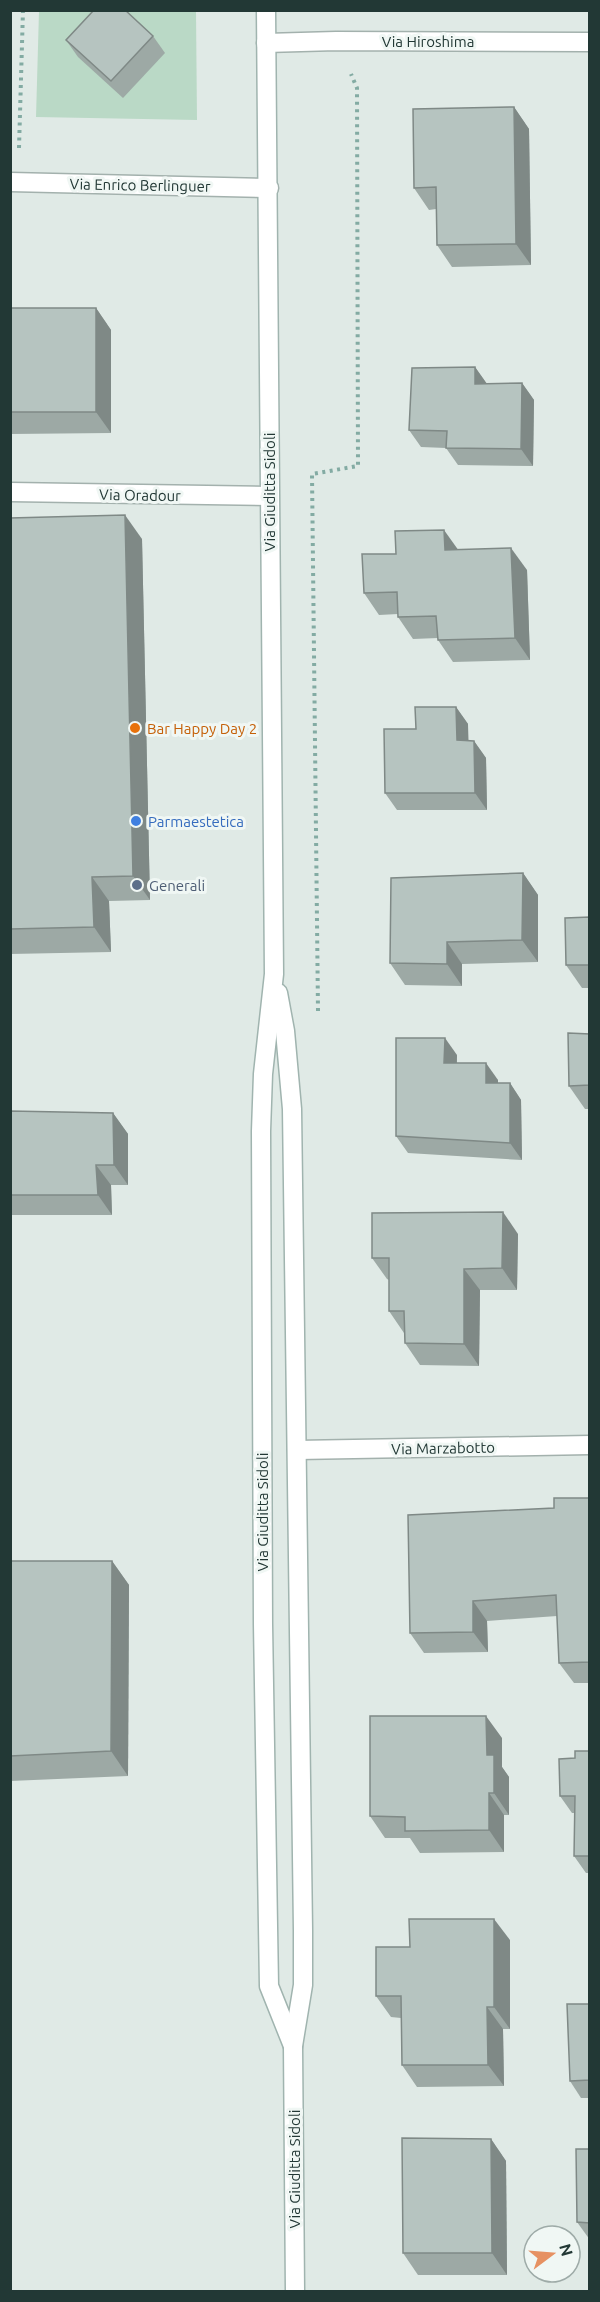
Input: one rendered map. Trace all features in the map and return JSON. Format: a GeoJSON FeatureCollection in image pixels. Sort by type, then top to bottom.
{"type":"FeatureCollection","features":[{"type":"Feature","properties":{"kind":"street","name":"Via Giuditta Sidoli"},"geometry":{"type":"LineString","coordinates":[[266,10],[274,974],[263,1074],[261,1131],[265,1753],[269,1986],[293,2046]]}},
{"type":"Feature","properties":{"kind":"street","name":"Via Hiroshima"},"geometry":{"type":"LineString","coordinates":[[266,44],[336,41],[590,42]]}},
{"type":"Feature","properties":{"kind":"street","name":"Via Enrico Berlinguer"},"geometry":{"type":"LineString","coordinates":[[14,182],[269,188]]}},
{"type":"Feature","properties":{"kind":"street","name":"Via Oradour"},"geometry":{"type":"LineString","coordinates":[[10,492],[269,496]]}},
{"type":"Feature","properties":{"kind":"street","name":"Via Giuditta Sidoli"},"geometry":{"type":"LineString","coordinates":[[274,974],[285,1030],[291,1086],[297,1450],[303,1985],[293,2046],[295,2292]]}},
{"type":"Feature","properties":{"kind":"street","name":"Via Marzabotto"},"geometry":{"type":"LineString","coordinates":[[297,1450],[590,1445]]}},
{"type":"Feature","properties":{"kind":"path"},"geometry":{"type":"LineString","coordinates":[[14,182],[23,10]]}},
{"type":"Feature","properties":{"kind":"green space"},"geometry":{"type":"Polygon","coordinates":[[[39,11],[196,11],[197,120],[36,117],[39,11]]]}},
{"type":"Feature","properties":{"kind":"building"},"geometry":{"type":"Polygon","coordinates":[[[94,10],[125,10],[153,36],[111,81],[66,40],[94,10]]]}},
{"type":"Feature","properties":{"kind":"building"},"geometry":{"type":"Polygon","coordinates":[[[514,107],[516,244],[437,245],[436,187],[414,188],[413,109],[514,107]]]}},
{"type":"Feature","properties":{"kind":"building"},"geometry":{"type":"Polygon","coordinates":[[[10,308],[96,308],[96,412],[10,412],[10,308]]]}},
{"type":"Feature","properties":{"kind":"building"},"geometry":{"type":"Polygon","coordinates":[[[475,367],[475,384],[522,383],[521,449],[446,448],[447,431],[409,430],[412,368],[475,367]]]}},
{"type":"Feature","properties":{"kind":"building"},"geometry":{"type":"Polygon","coordinates":[[[125,515],[133,876],[92,877],[94,927],[10,929],[10,518],[125,515]]]}},
{"type":"Feature","properties":{"kind":"building"},"geometry":{"type":"Polygon","coordinates":[[[444,530],[445,550],[511,548],[515,638],[438,640],[436,616],[398,617],[397,592],[364,593],[362,554],[396,554],[395,531],[444,530]]]}},
{"type":"Feature","properties":{"kind":"building"},"geometry":{"type":"Polygon","coordinates":[[[415,707],[456,707],[457,740],[474,741],[475,793],[385,793],[384,729],[416,729],[415,707]]]}},
{"type":"Feature","properties":{"kind":"building"},"geometry":{"type":"Polygon","coordinates":[[[523,873],[522,940],[447,942],[447,964],[390,963],[391,878],[523,873]]]}},
{"type":"Feature","properties":{"kind":"building"},"geometry":{"type":"Polygon","coordinates":[[[590,917],[590,965],[566,965],[565,918],[590,917]]]}},
{"type":"Feature","properties":{"kind":"building"},"geometry":{"type":"Polygon","coordinates":[[[568,1033],[590,1034],[590,1085],[569,1086],[568,1033]]]}},
{"type":"Feature","properties":{"kind":"building"},"geometry":{"type":"Polygon","coordinates":[[[396,1038],[445,1038],[444,1063],[486,1063],[486,1083],[510,1083],[510,1143],[396,1136],[396,1038]]]}},
{"type":"Feature","properties":{"kind":"building"},"geometry":{"type":"Polygon","coordinates":[[[10,1111],[113,1113],[114,1165],[96,1165],[98,1195],[10,1195],[10,1111]]]}},
{"type":"Feature","properties":{"kind":"building"},"geometry":{"type":"Polygon","coordinates":[[[503,1212],[502,1268],[464,1269],[464,1344],[405,1343],[404,1311],[389,1311],[389,1258],[372,1258],[372,1213],[503,1212]]]}},
{"type":"Feature","properties":{"kind":"building"},"geometry":{"type":"Polygon","coordinates":[[[554,1498],[590,1498],[590,1662],[559,1663],[556,1595],[473,1601],[473,1632],[410,1633],[408,1515],[554,1508],[554,1498]]]}},
{"type":"Feature","properties":{"kind":"building"},"geometry":{"type":"Polygon","coordinates":[[[10,1561],[112,1561],[111,1751],[10,1756],[10,1561]]]}},
{"type":"Feature","properties":{"kind":"building"},"geometry":{"type":"Polygon","coordinates":[[[370,1716],[486,1716],[487,1755],[494,1755],[494,1793],[489,1793],[489,1830],[405,1831],[405,1817],[370,1816],[370,1716]]]}},
{"type":"Feature","properties":{"kind":"building"},"geometry":{"type":"Polygon","coordinates":[[[575,1751],[590,1751],[590,1856],[574,1856],[575,1796],[560,1796],[559,1759],[575,1758],[575,1751]]]}},
{"type":"Feature","properties":{"kind":"building"},"geometry":{"type":"Polygon","coordinates":[[[409,1919],[494,1919],[494,2007],[487,2007],[488,2065],[402,2065],[401,1996],[376,1996],[376,1947],[410,1947],[409,1919]]]}},
{"type":"Feature","properties":{"kind":"building"},"geometry":{"type":"Polygon","coordinates":[[[567,2004],[590,2004],[590,2080],[570,2081],[567,2004]]]}},
{"type":"Feature","properties":{"kind":"building"},"geometry":{"type":"Polygon","coordinates":[[[402,2138],[491,2139],[492,2253],[403,2253],[402,2138]]]}},
{"type":"Feature","properties":{"kind":"building"},"geometry":{"type":"Polygon","coordinates":[[[576,2149],[590,2149],[590,2223],[577,2222],[576,2149]]]}},
{"type":"Feature","properties":{"kind":"place","name":"Bar Happy Day 2"},"geometry":{"type":"Point","coordinates":[135,728]}},
{"type":"Feature","properties":{"kind":"place","name":"Parmaestetica"},"geometry":{"type":"Point","coordinates":[136,821]}},
{"type":"Feature","properties":{"kind":"place","name":"Generali"},"geometry":{"type":"Point","coordinates":[137,885]}}]}
